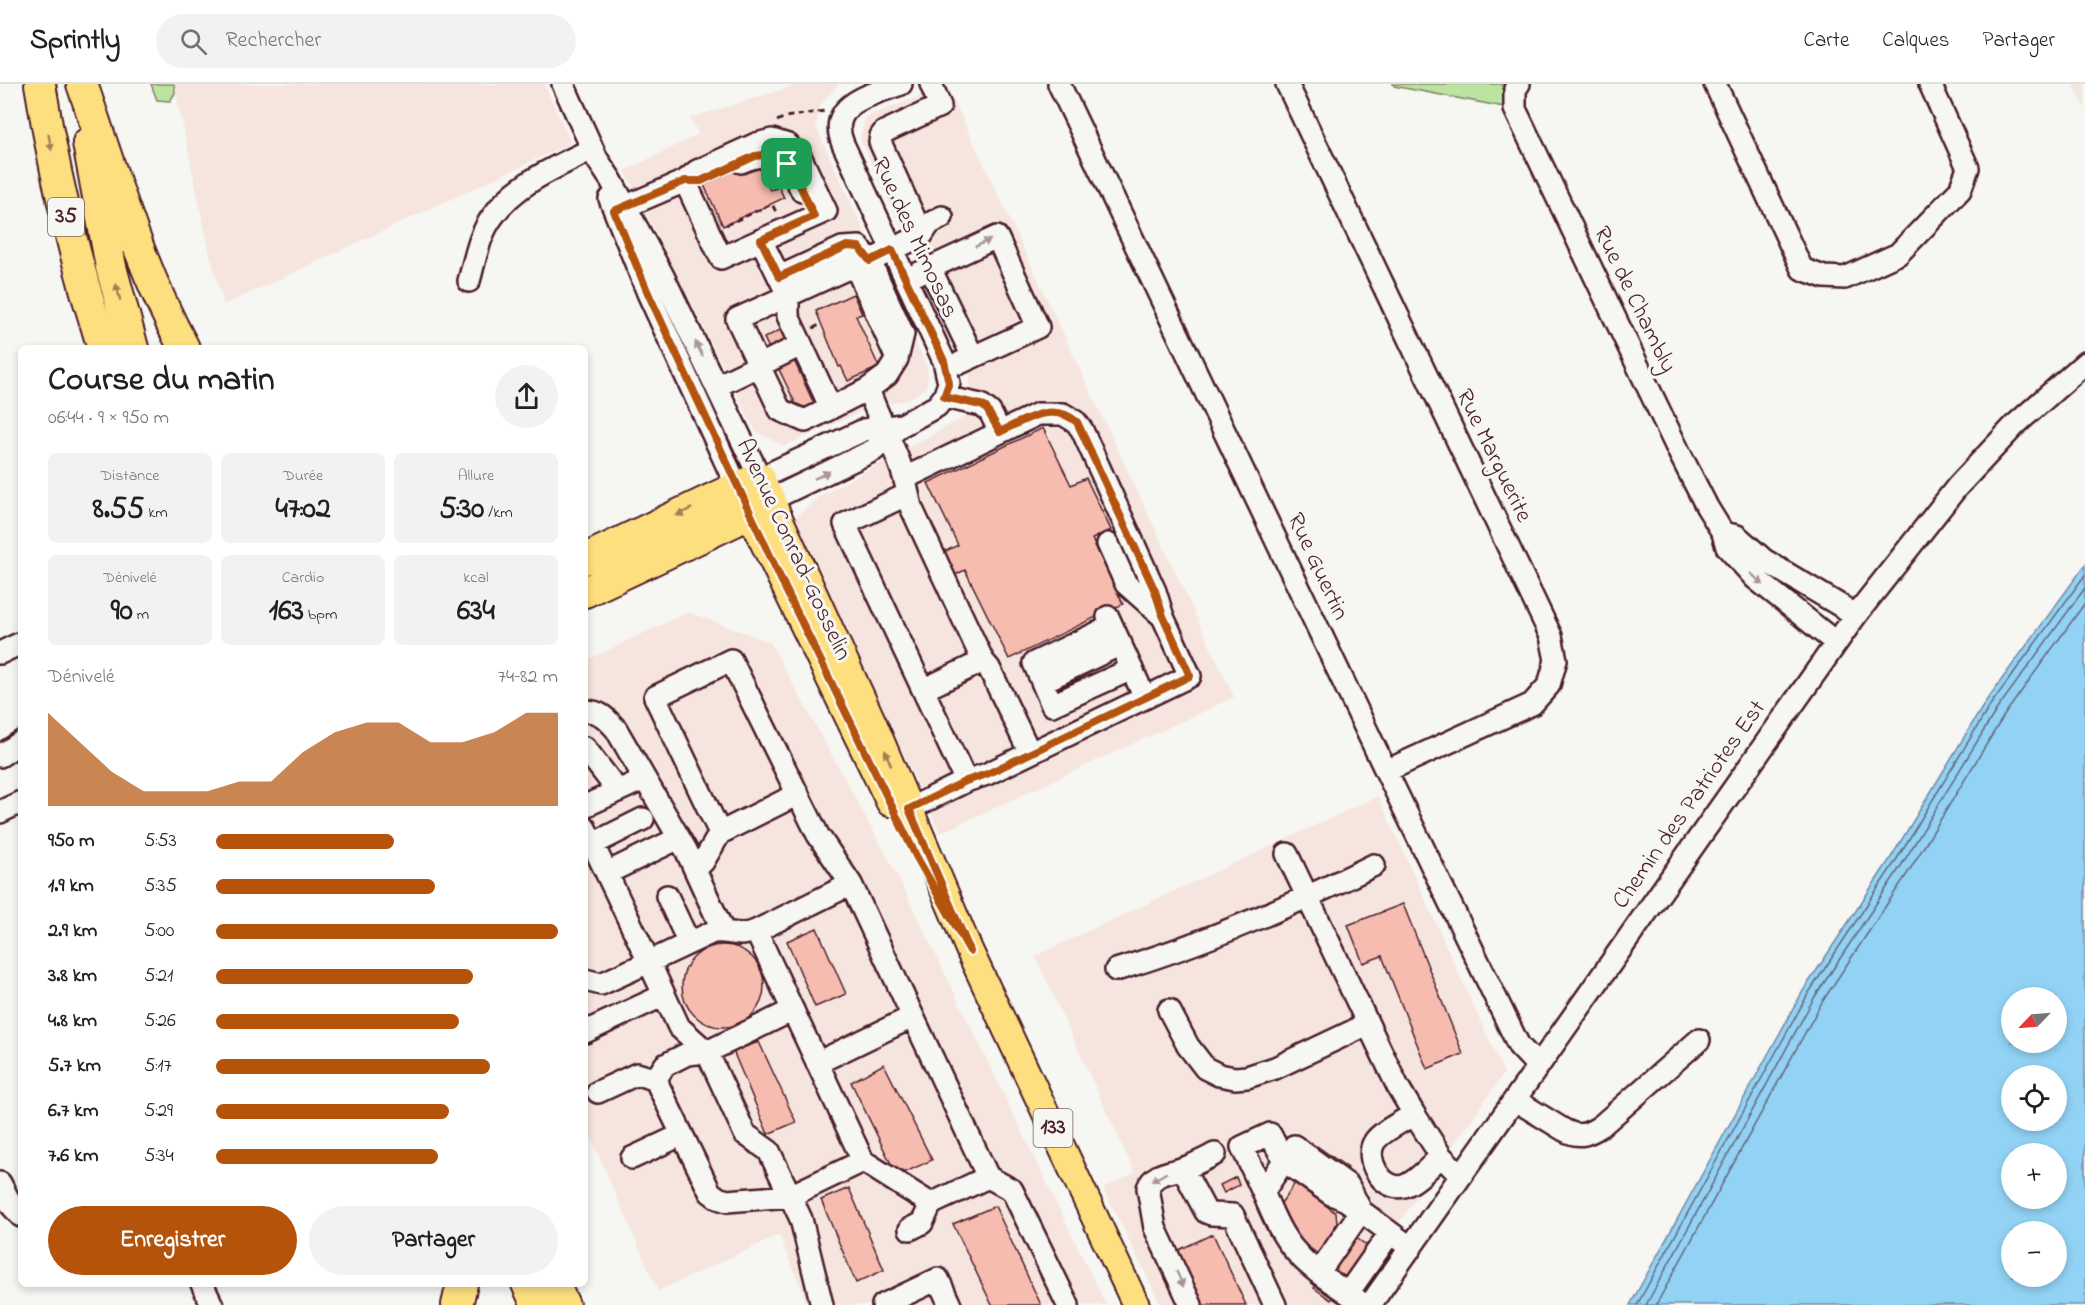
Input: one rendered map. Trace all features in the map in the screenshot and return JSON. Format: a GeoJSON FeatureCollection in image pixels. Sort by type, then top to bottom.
{"type":"FeatureCollection","features":[{"type":"Feature","properties":{"kind":"highway","name":"35"},"geometry":{"type":"LineString","coordinates":[[40,84],[60,193],[101,345]]}},
{"type":"Feature","properties":{"kind":"highway","name":"35"},"geometry":{"type":"LineString","coordinates":[[81,84],[88,149],[103,228],[132,345]]}},
{"type":"Feature","properties":{"kind":"highway"},"geometry":{"type":"LineString","coordinates":[[81,84],[137,243],[182,345]]}},
{"type":"Feature","properties":{"kind":"highway"},"geometry":{"type":"LineString","coordinates":[[588,558],[754,494]]}},
{"type":"Feature","properties":{"kind":"highway"},"geometry":{"type":"LineString","coordinates":[[588,590],[754,494]]}},
{"type":"Feature","properties":{"kind":"highway"},"geometry":{"type":"LineString","coordinates":[[457,1305],[461,1287]]}},
{"type":"Feature","properties":{"kind":"highway"},"geometry":{"type":"LineString","coordinates":[[528,1287],[537,1305]]}},
{"type":"Feature","properties":{"kind":"highway"},"geometry":{"type":"LineString","coordinates":[[555,1287],[564,1305]]}},
{"type":"Feature","properties":{"kind":"highway"},"geometry":{"type":"LineString","coordinates":[[578,1287],[584,1305]]}},
{"type":"Feature","properties":{"kind":"main road","name":"Avenue Conrad-Gosselin"},"geometry":{"type":"LineString","coordinates":[[754,494],[874,725],[970,951],[1136,1305]]}},
{"type":"Feature","properties":{"kind":"main road","name":"Avenue Conrad-Gosselin"},"geometry":{"type":"LineString","coordinates":[[754,494],[916,856],[970,951]]}},
{"type":"Feature","properties":{"kind":"street","name":"Avenue Conrad-Gosselin"},"geometry":{"type":"LineString","coordinates":[[563,84],[620,209],[648,293],[754,494]]}},
{"type":"Feature","properties":{"kind":"street","name":"Rue des Mimosas"},"geometry":{"type":"LineString","coordinates":[[901,84],[852,103],[842,117],[840,128],[843,144],[947,370]]}},
{"type":"Feature","properties":{"kind":"street"},"geometry":{"type":"LineString","coordinates":[[922,235],[880,142],[885,132],[940,106],[932,84]]}},
{"type":"Feature","properties":{"kind":"street","name":"Rue Guertin"},"geometry":{"type":"LineString","coordinates":[[1059,84],[1519,1046],[1538,1066]]}},
{"type":"Feature","properties":{"kind":"street","name":"Rue Marguerite"},"geometry":{"type":"LineString","coordinates":[[1287,84],[1551,636],[1557,660],[1549,685],[1532,704],[1386,771]]}},
{"type":"Feature","properties":{"kind":"street","name":"Rue de Chambly"},"geometry":{"type":"LineString","coordinates":[[1519,84],[1515,89],[1515,109],[1679,452],[1723,533],[1727,547],[1755,578],[1835,642]]}},
{"type":"Feature","properties":{"kind":"street"},"geometry":{"type":"LineString","coordinates":[[1715,84],[1802,269],[1824,277],[1845,278],[1898,254],[1960,190],[1968,168],[1930,84]]}},
{"type":"Feature","properties":{"kind":"street"},"geometry":{"type":"LineString","coordinates":[[620,209],[685,181],[697,171],[756,144],[777,140],[795,151],[806,167],[826,211],[721,258],[685,181]]}},
{"type":"Feature","properties":{"kind":"street"},"geometry":{"type":"LineString","coordinates":[[469,281],[483,235],[492,216],[505,202],[542,174],[595,154]]}},
{"type":"Feature","properties":{"kind":"street"},"geometry":{"type":"LineString","coordinates":[[685,181],[701,181],[755,156],[770,156],[787,164],[792,170],[808,219]]}},
{"type":"Feature","properties":{"kind":"street","name":"Avenue Conrad-Gosselin"},"geometry":{"type":"LineString","coordinates":[[620,209],[663,276],[717,386],[754,494]]}},
{"type":"Feature","properties":{"kind":"street"},"geometry":{"type":"LineString","coordinates":[[862,263],[922,235],[929,224],[942,218]]}},
{"type":"Feature","properties":{"kind":"street"},"geometry":{"type":"LineString","coordinates":[[754,494],[864,430],[890,430],[937,406],[944,397],[949,383],[947,370],[1038,327],[997,237],[906,279]]}},
{"type":"Feature","properties":{"kind":"street"},"geometry":{"type":"LineString","coordinates":[[761,240],[783,286],[788,316],[831,408]]}},
{"type":"Feature","properties":{"kind":"street"},"geometry":{"type":"LineString","coordinates":[[847,246],[859,247],[862,263],[897,359],[887,375],[868,389],[805,421],[780,410],[737,319],[783,286],[847,246]]}},
{"type":"Feature","properties":{"kind":"street"},"geometry":{"type":"LineString","coordinates":[[930,268],[973,357]]}},
{"type":"Feature","properties":{"kind":"street"},"geometry":{"type":"LineString","coordinates":[[717,386],[801,345]]}},
{"type":"Feature","properties":{"kind":"street","name":"Chemin des Patriotes Est"},"geometry":{"type":"LineString","coordinates":[[1370,1305],[1835,642],[1964,480],[2014,425],[2085,363]]}},
{"type":"Feature","properties":{"kind":"street"},"geometry":{"type":"LineString","coordinates":[[868,389],[890,430],[911,507],[983,661],[989,668],[1030,753]]}},
{"type":"Feature","properties":{"kind":"street"},"geometry":{"type":"LineString","coordinates":[[944,397],[986,408],[1000,432]]}},
{"type":"Feature","properties":{"kind":"street"},"geometry":{"type":"LineString","coordinates":[[909,809],[1190,676],[1163,616],[1155,591],[1077,422],[1063,414],[1047,412],[1032,415],[906,486],[845,524],[966,781]]}},
{"type":"Feature","properties":{"kind":"street"},"geometry":{"type":"LineString","coordinates":[[1723,533],[1737,536],[1764,560],[1856,615]]}},
{"type":"Feature","properties":{"kind":"street"},"geometry":{"type":"LineString","coordinates":[[1108,544],[1126,584],[1163,616]]}},
{"type":"Feature","properties":{"kind":"street"},"geometry":{"type":"LineString","coordinates":[[1132,669],[1052,705],[1034,663],[1114,629],[1132,669],[1145,698]]}},
{"type":"Feature","properties":{"kind":"street"},"geometry":{"type":"LineString","coordinates":[[0,653],[18,644]]}},
{"type":"Feature","properties":{"kind":"street"},"geometry":{"type":"LineString","coordinates":[[720,833],[655,697],[731,660],[818,835],[850,884],[988,1177],[1012,1190],[1068,1305]]}},
{"type":"Feature","properties":{"kind":"street"},"geometry":{"type":"LineString","coordinates":[[923,690],[983,661]]}},
{"type":"Feature","properties":{"kind":"street"},"geometry":{"type":"LineString","coordinates":[[588,711],[603,715],[616,729],[679,838],[723,931]]}},
{"type":"Feature","properties":{"kind":"street"},"geometry":{"type":"LineString","coordinates":[[0,756],[18,743]]}},
{"type":"Feature","properties":{"kind":"street"},"geometry":{"type":"LineString","coordinates":[[588,752],[618,791]]}},
{"type":"Feature","properties":{"kind":"street"},"geometry":{"type":"LineString","coordinates":[[588,805],[644,779]]}},
{"type":"Feature","properties":{"kind":"street"},"geometry":{"type":"LineString","coordinates":[[694,867],[703,862],[720,833],[798,795]]}},
{"type":"Feature","properties":{"kind":"street"},"geometry":{"type":"LineString","coordinates":[[0,812],[18,803]]}},
{"type":"Feature","properties":{"kind":"street"},"geometry":{"type":"LineString","coordinates":[[592,850],[643,819]]}},
{"type":"Feature","properties":{"kind":"street"},"geometry":{"type":"LineString","coordinates":[[592,850],[679,838]]}},
{"type":"Feature","properties":{"kind":"street"},"geometry":{"type":"LineString","coordinates":[[592,850],[679,1027],[707,1052],[745,1134],[769,1151],[801,1219],[822,1305]]}},
{"type":"Feature","properties":{"kind":"street"},"geometry":{"type":"LineString","coordinates":[[1287,854],[1398,1087],[1441,1156],[1461,1176]]}},
{"type":"Feature","properties":{"kind":"street"},"geometry":{"type":"LineString","coordinates":[[1116,970],[1158,958],[1308,897],[1374,865]]}},
{"type":"Feature","properties":{"kind":"street"},"geometry":{"type":"LineString","coordinates":[[588,981],[601,984],[713,932],[723,931],[737,936],[756,932],[850,884]]}},
{"type":"Feature","properties":{"kind":"street"},"geometry":{"type":"LineString","coordinates":[[667,896],[689,943]]}},
{"type":"Feature","properties":{"kind":"street"},"geometry":{"type":"LineString","coordinates":[[756,932],[863,1161],[931,1204]]}},
{"type":"Feature","properties":{"kind":"street"},"geometry":{"type":"LineString","coordinates":[[588,1031],[664,995]]}},
{"type":"Feature","properties":{"kind":"street"},"geometry":{"type":"LineString","coordinates":[[793,1010],[707,1052],[687,1054],[665,1065],[657,1080],[681,1135],[710,1192],[727,1201],[790,1196],[863,1161]]}},
{"type":"Feature","properties":{"kind":"street"},"geometry":{"type":"LineString","coordinates":[[1169,1010],[1188,1046],[1205,1068],[1219,1075],[1235,1078],[1247,1077],[1275,1068],[1368,1024]]}},
{"type":"Feature","properties":{"kind":"street"},"geometry":{"type":"LineString","coordinates":[[817,1063],[912,1017]]}},
{"type":"Feature","properties":{"kind":"street"},"geometry":{"type":"LineString","coordinates":[[1515,1100],[1564,1130],[1584,1136],[1601,1126],[1700,1040]]}},
{"type":"Feature","properties":{"kind":"street"},"geometry":{"type":"LineString","coordinates":[[598,1092],[637,1074],[657,1080]]}},
{"type":"Feature","properties":{"kind":"street"},"geometry":{"type":"LineString","coordinates":[[1414,1114],[1376,1139],[1371,1149],[1371,1159],[1375,1170],[1386,1183],[1403,1186],[1441,1156]]}},
{"type":"Feature","properties":{"kind":"street"},"geometry":{"type":"LineString","coordinates":[[1390,1233],[1356,1299],[1319,1272],[1289,1244],[1242,1147],[1270,1134],[1284,1161],[1331,1194],[1346,1200],[1411,1248]]}},
{"type":"Feature","properties":{"kind":"street"},"geometry":{"type":"LineString","coordinates":[[632,1158],[681,1135]]}},
{"type":"Feature","properties":{"kind":"street"},"geometry":{"type":"LineString","coordinates":[[1191,1305],[1169,1253],[1155,1227],[1148,1188],[1154,1178],[1183,1169],[1215,1154]]}},
{"type":"Feature","properties":{"kind":"street"},"geometry":{"type":"LineString","coordinates":[[1263,1192],[1284,1161]]}},
{"type":"Feature","properties":{"kind":"street"},"geometry":{"type":"LineString","coordinates":[[1183,1169],[1206,1212],[1233,1215],[1275,1305]]}},
{"type":"Feature","properties":{"kind":"street"},"geometry":{"type":"LineString","coordinates":[[910,1229],[922,1223],[931,1204],[988,1177]]}},
{"type":"Feature","properties":{"kind":"street"},"geometry":{"type":"LineString","coordinates":[[0,1183],[18,1213]]}},
{"type":"Feature","properties":{"kind":"street"},"geometry":{"type":"LineString","coordinates":[[1319,1272],[1361,1211]]}},
{"type":"Feature","properties":{"kind":"street"},"geometry":{"type":"LineString","coordinates":[[883,1305],[938,1279],[950,1305]]}},
{"type":"Feature","properties":{"kind":"street"},"geometry":{"type":"LineString","coordinates":[[203,1287],[212,1305]]}},
{"type":"Feature","properties":{"kind":"path"},"geometry":{"type":"LineString","coordinates":[[723,226],[772,204]]}},
{"type":"Feature","properties":{"kind":"shaded area"},"geometry":{"type":"Polygon","coordinates":[[[174,84],[544,84],[571,143],[224,305],[210,255],[174,84]]]}},
{"type":"Feature","properties":{"kind":"shaded area"},"geometry":{"type":"Polygon","coordinates":[[[801,84],[839,84],[820,104],[816,127],[928,369],[927,387],[909,399],[865,410],[784,446],[756,432],[625,171],[699,134],[690,118],[801,84]]]}},
{"type":"Feature","properties":{"kind":"shaded area"},"geometry":{"type":"Polygon","coordinates":[[[2073,84],[2085,84],[2085,109],[2073,84]]]}},
{"type":"Feature","properties":{"kind":"shaded area"},"geometry":{"type":"Polygon","coordinates":[[[947,86],[1234,697],[940,833],[795,518],[820,496],[966,416],[970,375],[860,139],[865,117],[947,86]]]}},
{"type":"Feature","properties":{"kind":"shaded area"},"geometry":{"type":"Polygon","coordinates":[[[688,612],[770,642],[895,871],[1106,1305],[808,1305],[779,1235],[658,1291],[588,1131],[588,660],[688,612]]]}},
{"type":"Feature","properties":{"kind":"shaded area"},"geometry":{"type":"Polygon","coordinates":[[[1378,796],[1504,1073],[1341,1305],[1161,1305],[1103,1188],[1135,1173],[1035,956],[1378,796]]]}},
{"type":"Feature","properties":{"kind":"green space"},"geometry":{"type":"Polygon","coordinates":[[[151,84],[174,84],[175,93],[170,101],[157,100],[151,84]]]}},
{"type":"Feature","properties":{"kind":"green space"},"geometry":{"type":"Polygon","coordinates":[[[1393,84],[1519,84],[1515,109],[1393,84]]]}},
{"type":"Feature","properties":{"kind":"water"},"geometry":{"type":"Polygon","coordinates":[[[2085,565],[2085,1305],[1630,1305],[1803,991],[1890,859],[1986,701],[2085,565]]]}},
{"type":"Feature","properties":{"kind":"building"},"geometry":{"type":"Polygon","coordinates":[[[756,161],[770,190],[779,187],[784,198],[723,226],[704,185],[756,161]]]}},
{"type":"Feature","properties":{"kind":"building"},"geometry":{"type":"Polygon","coordinates":[[[853,294],[862,314],[856,316],[879,367],[848,381],[841,366],[839,367],[816,311],[853,294]]]}},
{"type":"Feature","properties":{"kind":"building"},"geometry":{"type":"Polygon","coordinates":[[[780,330],[815,406],[800,413],[764,338],[780,330]]]}},
{"type":"Feature","properties":{"kind":"building"},"geometry":{"type":"Polygon","coordinates":[[[1043,428],[1071,485],[1086,478],[1111,530],[1092,539],[1123,604],[1009,659],[965,570],[953,576],[942,553],[958,545],[928,483],[1043,428]]]}},
{"type":"Feature","properties":{"kind":"building"},"geometry":{"type":"Polygon","coordinates":[[[1403,904],[1463,1054],[1427,1069],[1382,956],[1363,963],[1348,925],[1403,904]]]}},
{"type":"Feature","properties":{"kind":"building"},"geometry":{"type":"Polygon","coordinates":[[[817,928],[846,994],[815,1007],[787,941],[817,928]]]}},
{"type":"Feature","properties":{"kind":"building"},"geometry":{"type":"Polygon","coordinates":[[[723,945],[739,949],[752,957],[760,970],[764,986],[760,1002],[752,1015],[739,1023],[723,1027],[707,1023],[694,1015],[686,1002],[682,986],[686,970],[694,957],[707,949],[723,945]]]}},
{"type":"Feature","properties":{"kind":"building"},"geometry":{"type":"Polygon","coordinates":[[[759,1042],[796,1122],[768,1134],[733,1051],[759,1042]]]}},
{"type":"Feature","properties":{"kind":"building"},"geometry":{"type":"Polygon","coordinates":[[[884,1064],[932,1160],[897,1176],[851,1082],[884,1064]]]}},
{"type":"Feature","properties":{"kind":"building"},"geometry":{"type":"Polygon","coordinates":[[[1317,1146],[1348,1168],[1336,1186],[1305,1164],[1317,1146]]]}},
{"type":"Feature","properties":{"kind":"building"},"geometry":{"type":"Polygon","coordinates":[[[1236,1177],[1239,1185],[1224,1193],[1220,1185],[1236,1177]]]}},
{"type":"Feature","properties":{"kind":"building"},"geometry":{"type":"Polygon","coordinates":[[[1295,1183],[1336,1213],[1337,1223],[1333,1229],[1338,1232],[1321,1256],[1289,1233],[1277,1209],[1295,1183]]]}},
{"type":"Feature","properties":{"kind":"building"},"geometry":{"type":"Polygon","coordinates":[[[849,1188],[884,1270],[856,1283],[821,1200],[849,1188]]]}},
{"type":"Feature","properties":{"kind":"building"},"geometry":{"type":"Polygon","coordinates":[[[995,1206],[1041,1305],[992,1305],[953,1224],[995,1206]]]}},
{"type":"Feature","properties":{"kind":"building"},"geometry":{"type":"Polygon","coordinates":[[[1213,1234],[1246,1305],[1199,1305],[1174,1252],[1213,1234]]]}},
{"type":"Feature","properties":{"kind":"building"},"geometry":{"type":"Polygon","coordinates":[[[1352,1235],[1369,1247],[1331,1300],[1314,1288],[1352,1235]]]}},
{"type":"Feature","properties":{"kind":"route"},"geometry":{"type":"LineString","coordinates":[[755,156],[770,156],[787,164],[814,216],[761,240],[779,277],[847,246],[859,247],[870,261],[892,250],[944,361],[949,383],[944,397],[986,408],[1000,432],[1032,415],[1047,412],[1063,414],[1077,422],[1155,591],[1163,616],[1190,676],[909,809],[970,951],[916,856],[786,590],[648,293],[614,211],[685,181],[701,181],[755,156]]}}]}
